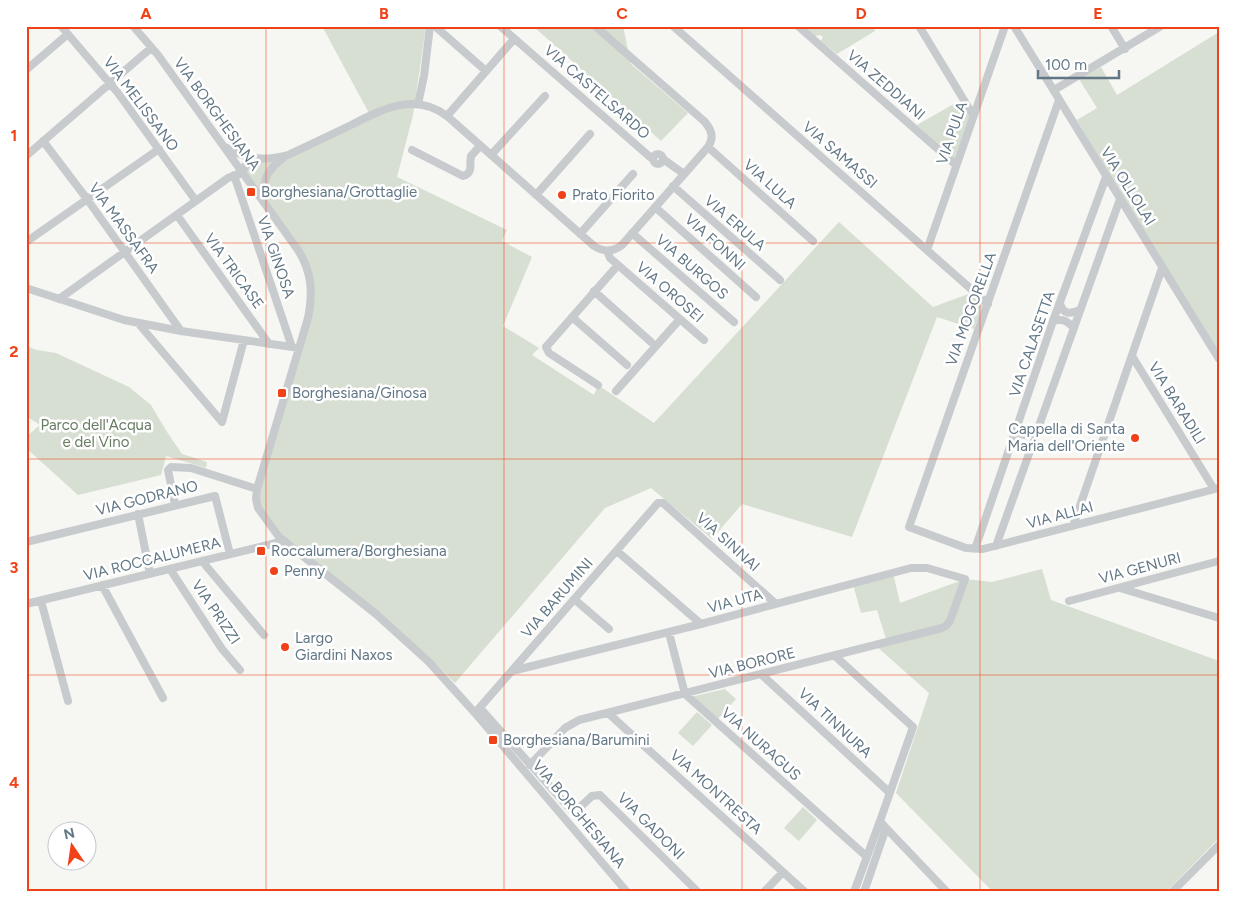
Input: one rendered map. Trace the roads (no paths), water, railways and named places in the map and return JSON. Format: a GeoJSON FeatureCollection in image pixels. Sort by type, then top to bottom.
{"type":"FeatureCollection","features":[{"type":"Feature","properties":{"kind":"street","name":"VIA MELISSANO"},"geometry":{"type":"LineString","coordinates":[[61,26],[111,83],[196,201]]}},
{"type":"Feature","properties":{"kind":"street","name":"VIA BORGHESIANA"},"geometry":{"type":"LineString","coordinates":[[133,26],[243,172],[300,254],[310,278],[311,298],[257,489],[256,499],[259,510],[284,541],[409,642],[477,710],[627,892]]}},
{"type":"Feature","properties":{"kind":"street","name":"VIA CASTELSARDO"},"geometry":{"type":"LineString","coordinates":[[500,26],[653,158],[654,162],[658,164],[663,159],[684,174]]}},
{"type":"Feature","properties":{"kind":"street"},"geometry":{"type":"LineString","coordinates":[[264,202],[265,179],[271,168],[288,155],[381,110],[401,105],[418,104],[434,108],[446,116],[595,247],[607,251],[620,247],[708,147],[712,134],[709,126],[704,121],[595,26]]}},
{"type":"Feature","properties":{"kind":"street","name":"VIA SAMASSI"},"geometry":{"type":"LineString","coordinates":[[673,26],[988,304]]}},
{"type":"Feature","properties":{"kind":"street","name":"VIA ZEDDIANI"},"geometry":{"type":"LineString","coordinates":[[798,26],[956,165]]}},
{"type":"Feature","properties":{"kind":"street"},"geometry":{"type":"LineString","coordinates":[[919,26],[973,115]]}},
{"type":"Feature","properties":{"kind":"street","name":"VIA PULA"},"geometry":{"type":"LineString","coordinates":[[927,250],[1005,26]]}},
{"type":"Feature","properties":{"kind":"street","name":"VIA OLLOLAI"},"geometry":{"type":"LineString","coordinates":[[1014,26],[1219,359]]}},
{"type":"Feature","properties":{"kind":"street"},"geometry":{"type":"LineString","coordinates":[[1111,26],[1124,49]]}},
{"type":"Feature","properties":{"kind":"street"},"geometry":{"type":"LineString","coordinates":[[418,104],[434,27],[486,72]]}},
{"type":"Feature","properties":{"kind":"street"},"geometry":{"type":"LineString","coordinates":[[1054,90],[1159,27]]}},
{"type":"Feature","properties":{"kind":"street"},"geometry":{"type":"LineString","coordinates":[[26,70],[68,34]]}},
{"type":"Feature","properties":{"kind":"street"},"geometry":{"type":"LineString","coordinates":[[446,116],[514,38]]}},
{"type":"Feature","properties":{"kind":"street"},"geometry":{"type":"LineString","coordinates":[[26,156],[151,48]]}},
{"type":"Feature","properties":{"kind":"street"},"geometry":{"type":"LineString","coordinates":[[491,155],[545,96]]}},
{"type":"Feature","properties":{"kind":"street","name":"VIA MOGORELLA"},"geometry":{"type":"LineString","coordinates":[[909,527],[1059,100]]}},
{"type":"Feature","properties":{"kind":"street"},"geometry":{"type":"LineString","coordinates":[[536,195],[590,134]]}},
{"type":"Feature","properties":{"kind":"street","name":"VIA MASSAFRA"},"geometry":{"type":"LineString","coordinates":[[44,141],[181,331]]}},
{"type":"Feature","properties":{"kind":"street"},"geometry":{"type":"LineString","coordinates":[[224,146],[238,154],[252,158],[268,159],[288,155]]}},
{"type":"Feature","properties":{"kind":"street"},"geometry":{"type":"LineString","coordinates":[[412,150],[463,176],[470,171],[471,156],[480,146]]}},
{"type":"Feature","properties":{"kind":"street","name":"VIA LULA"},"geometry":{"type":"LineString","coordinates":[[708,147],[813,241]]}},
{"type":"Feature","properties":{"kind":"street"},"geometry":{"type":"LineString","coordinates":[[26,242],[159,149]]}},
{"type":"Feature","properties":{"kind":"street"},"geometry":{"type":"LineString","coordinates":[[59,299],[234,174],[243,172],[245,166],[252,158]]}},
{"type":"Feature","properties":{"kind":"street","name":"VIA GINOSA"},"geometry":{"type":"LineString","coordinates":[[234,174],[296,348]]}},
{"type":"Feature","properties":{"kind":"street"},"geometry":{"type":"LineString","coordinates":[[580,234],[633,174]]}},
{"type":"Feature","properties":{"kind":"street","name":"VIA CALASETTA"},"geometry":{"type":"LineString","coordinates":[[976,549],[1053,321],[1106,177]]}},
{"type":"Feature","properties":{"kind":"street"},"geometry":{"type":"LineString","coordinates":[[250,182],[260,182],[265,179]]}},
{"type":"Feature","properties":{"kind":"street","name":"VIA ERULA"},"geometry":{"type":"LineString","coordinates":[[673,186],[780,280]]}},
{"type":"Feature","properties":{"kind":"street"},"geometry":{"type":"LineString","coordinates":[[996,546],[1120,199]]}},
{"type":"Feature","properties":{"kind":"street","name":"VIA FONNI"},"geometry":{"type":"LineString","coordinates":[[655,207],[756,297]]}},
{"type":"Feature","properties":{"kind":"street","name":"VIA TRICASE"},"geometry":{"type":"LineString","coordinates":[[177,215],[269,344]]}},
{"type":"Feature","properties":{"kind":"street","name":"VIA BURGOS"},"geometry":{"type":"LineString","coordinates":[[632,233],[734,322]]}},
{"type":"Feature","properties":{"kind":"street","name":"VIA OROSEI"},"geometry":{"type":"LineString","coordinates":[[607,251],[610,258],[704,340]]}},
{"type":"Feature","properties":{"kind":"street"},"geometry":{"type":"LineString","coordinates":[[598,385],[546,350],[548,343],[618,265]]}},
{"type":"Feature","properties":{"kind":"street"},"geometry":{"type":"LineString","coordinates":[[1073,526],[1162,268]]}},
{"type":"Feature","properties":{"kind":"street"},"geometry":{"type":"LineString","coordinates":[[26,288],[112,317],[138,323],[296,348]]}},
{"type":"Feature","properties":{"kind":"street"},"geometry":{"type":"LineString","coordinates":[[594,291],[651,342]]}},
{"type":"Feature","properties":{"kind":"street"},"geometry":{"type":"LineString","coordinates":[[1060,303],[1062,310],[1066,313],[1080,310]]}},
{"type":"Feature","properties":{"kind":"street"},"geometry":{"type":"LineString","coordinates":[[572,317],[626,365]]}},
{"type":"Feature","properties":{"kind":"street"},"geometry":{"type":"LineString","coordinates":[[616,391],[680,319]]}},
{"type":"Feature","properties":{"kind":"street"},"geometry":{"type":"LineString","coordinates":[[1053,321],[1065,320],[1074,328]]}},
{"type":"Feature","properties":{"kind":"street"},"geometry":{"type":"LineString","coordinates":[[138,323],[222,422],[244,340]]}},
{"type":"Feature","properties":{"kind":"street","name":"VIA BARADILI"},"geometry":{"type":"LineString","coordinates":[[1132,356],[1216,488]]}},
{"type":"Feature","properties":{"kind":"street"},"geometry":{"type":"LineString","coordinates":[[1017,428],[1018,432],[1022,435],[1035,434]]}},
{"type":"Feature","properties":{"kind":"street"},"geometry":{"type":"LineString","coordinates":[[175,505],[168,476],[168,470],[171,467],[192,468],[257,489]]}},
{"type":"Feature","properties":{"kind":"street","name":"VIA ALLAI"},"geometry":{"type":"LineString","coordinates":[[909,527],[966,548],[976,549],[996,546],[1216,488]]}},
{"type":"Feature","properties":{"kind":"street","name":"VIA GODRANO"},"geometry":{"type":"LineString","coordinates":[[26,542],[215,496],[230,554]]}},
{"type":"Feature","properties":{"kind":"street","name":"VIA BARUMINI"},"geometry":{"type":"LineString","coordinates":[[477,710],[660,503]]}},
{"type":"Feature","properties":{"kind":"street","name":"VIA SINNAI"},"geometry":{"type":"LineString","coordinates":[[660,503],[663,503],[776,604]]}},
{"type":"Feature","properties":{"kind":"street"},"geometry":{"type":"LineString","coordinates":[[138,514],[150,574]]}},
{"type":"Feature","properties":{"kind":"street","name":"VIA ROCCALUMERA"},"geometry":{"type":"LineString","coordinates":[[26,604],[284,541]]}},
{"type":"Feature","properties":{"kind":"street"},"geometry":{"type":"LineString","coordinates":[[617,552],[701,624]]}},
{"type":"Feature","properties":{"kind":"street"},"geometry":{"type":"LineString","coordinates":[[202,561],[264,635]]}},
{"type":"Feature","properties":{"kind":"street","name":"VIA GENURI"},"geometry":{"type":"LineString","coordinates":[[1069,601],[1219,561]]}},
{"type":"Feature","properties":{"kind":"street","name":"VIA UTA"},"geometry":{"type":"LineString","coordinates":[[512,671],[701,624],[916,567],[929,568],[965,579]]}},
{"type":"Feature","properties":{"kind":"street","name":"VIA PRIZZI"},"geometry":{"type":"LineString","coordinates":[[170,569],[222,650],[240,670]]}},
{"type":"Feature","properties":{"kind":"street","name":"VIA BORORE"},"geometry":{"type":"LineString","coordinates":[[530,765],[569,725],[580,720],[762,675],[946,626],[950,621],[965,579]]}},
{"type":"Feature","properties":{"kind":"street"},"geometry":{"type":"LineString","coordinates":[[102,585],[163,698]]}},
{"type":"Feature","properties":{"kind":"street"},"geometry":{"type":"LineString","coordinates":[[1118,588],[1219,618]]}},
{"type":"Feature","properties":{"kind":"street"},"geometry":{"type":"LineString","coordinates":[[574,599],[609,629]]}},
{"type":"Feature","properties":{"kind":"street"},"geometry":{"type":"LineString","coordinates":[[41,601],[68,701]]}},
{"type":"Feature","properties":{"kind":"street"},"geometry":{"type":"LineString","coordinates":[[669,632],[684,694]]}},
{"type":"Feature","properties":{"kind":"street"},"geometry":{"type":"LineString","coordinates":[[835,656],[913,727],[854,892]]}},
{"type":"Feature","properties":{"kind":"street","name":"VIA TINNURA"},"geometry":{"type":"LineString","coordinates":[[762,675],[889,792]]}},
{"type":"Feature","properties":{"kind":"street","name":"VIA NURAGUS"},"geometry":{"type":"LineString","coordinates":[[684,694],[866,856]]}},
{"type":"Feature","properties":{"kind":"street","name":"VIA GADONI"},"geometry":{"type":"LineString","coordinates":[[477,710],[571,810],[577,810],[596,794],[601,796],[698,892]]}},
{"type":"Feature","properties":{"kind":"street","name":"VIA MONTRESTA"},"geometry":{"type":"LineString","coordinates":[[608,713],[805,892]]}},
{"type":"Feature","properties":{"kind":"street"},"geometry":{"type":"LineString","coordinates":[[880,821],[947,892]]}},
{"type":"Feature","properties":{"kind":"street"},"geometry":{"type":"LineString","coordinates":[[864,892],[886,828]]}},
{"type":"Feature","properties":{"kind":"street"},"geometry":{"type":"LineString","coordinates":[[1172,892],[1219,845]]}},
{"type":"Feature","properties":{"kind":"street"},"geometry":{"type":"LineString","coordinates":[[764,892],[783,872]]}},
{"type":"Feature","properties":{"kind":"place","name":"Borghesiana/Grottaglie"},"geometry":{"type":"Point","coordinates":[251,192]}},
{"type":"Feature","properties":{"kind":"place","name":"Prato Fiorito"},"geometry":{"type":"Point","coordinates":[562,195]}},
{"type":"Feature","properties":{"kind":"place","name":"Borghesiana/Ginosa"},"geometry":{"type":"Point","coordinates":[282,393]}},
{"type":"Feature","properties":{"kind":"place","name":"Cappella di Santa Maria dell'Oriente"},"geometry":{"type":"Point","coordinates":[1135,438]}},
{"type":"Feature","properties":{"kind":"place","name":"Roccalumera/Borghesiana"},"geometry":{"type":"Point","coordinates":[261,551]}},
{"type":"Feature","properties":{"kind":"place","name":"Penny"},"geometry":{"type":"Point","coordinates":[274,571]}},
{"type":"Feature","properties":{"kind":"place","name":"Largo Giardini Naxos"},"geometry":{"type":"Point","coordinates":[285,647]}},
{"type":"Feature","properties":{"kind":"place","name":"Borghesiana/Barumini"},"geometry":{"type":"Point","coordinates":[493,740]}},
{"type":"Feature","properties":{"kind":"park label","name":"Parco dell'Acqua e del Vino"},"geometry":{"type":"Point","coordinates":[96,434]}}]}
